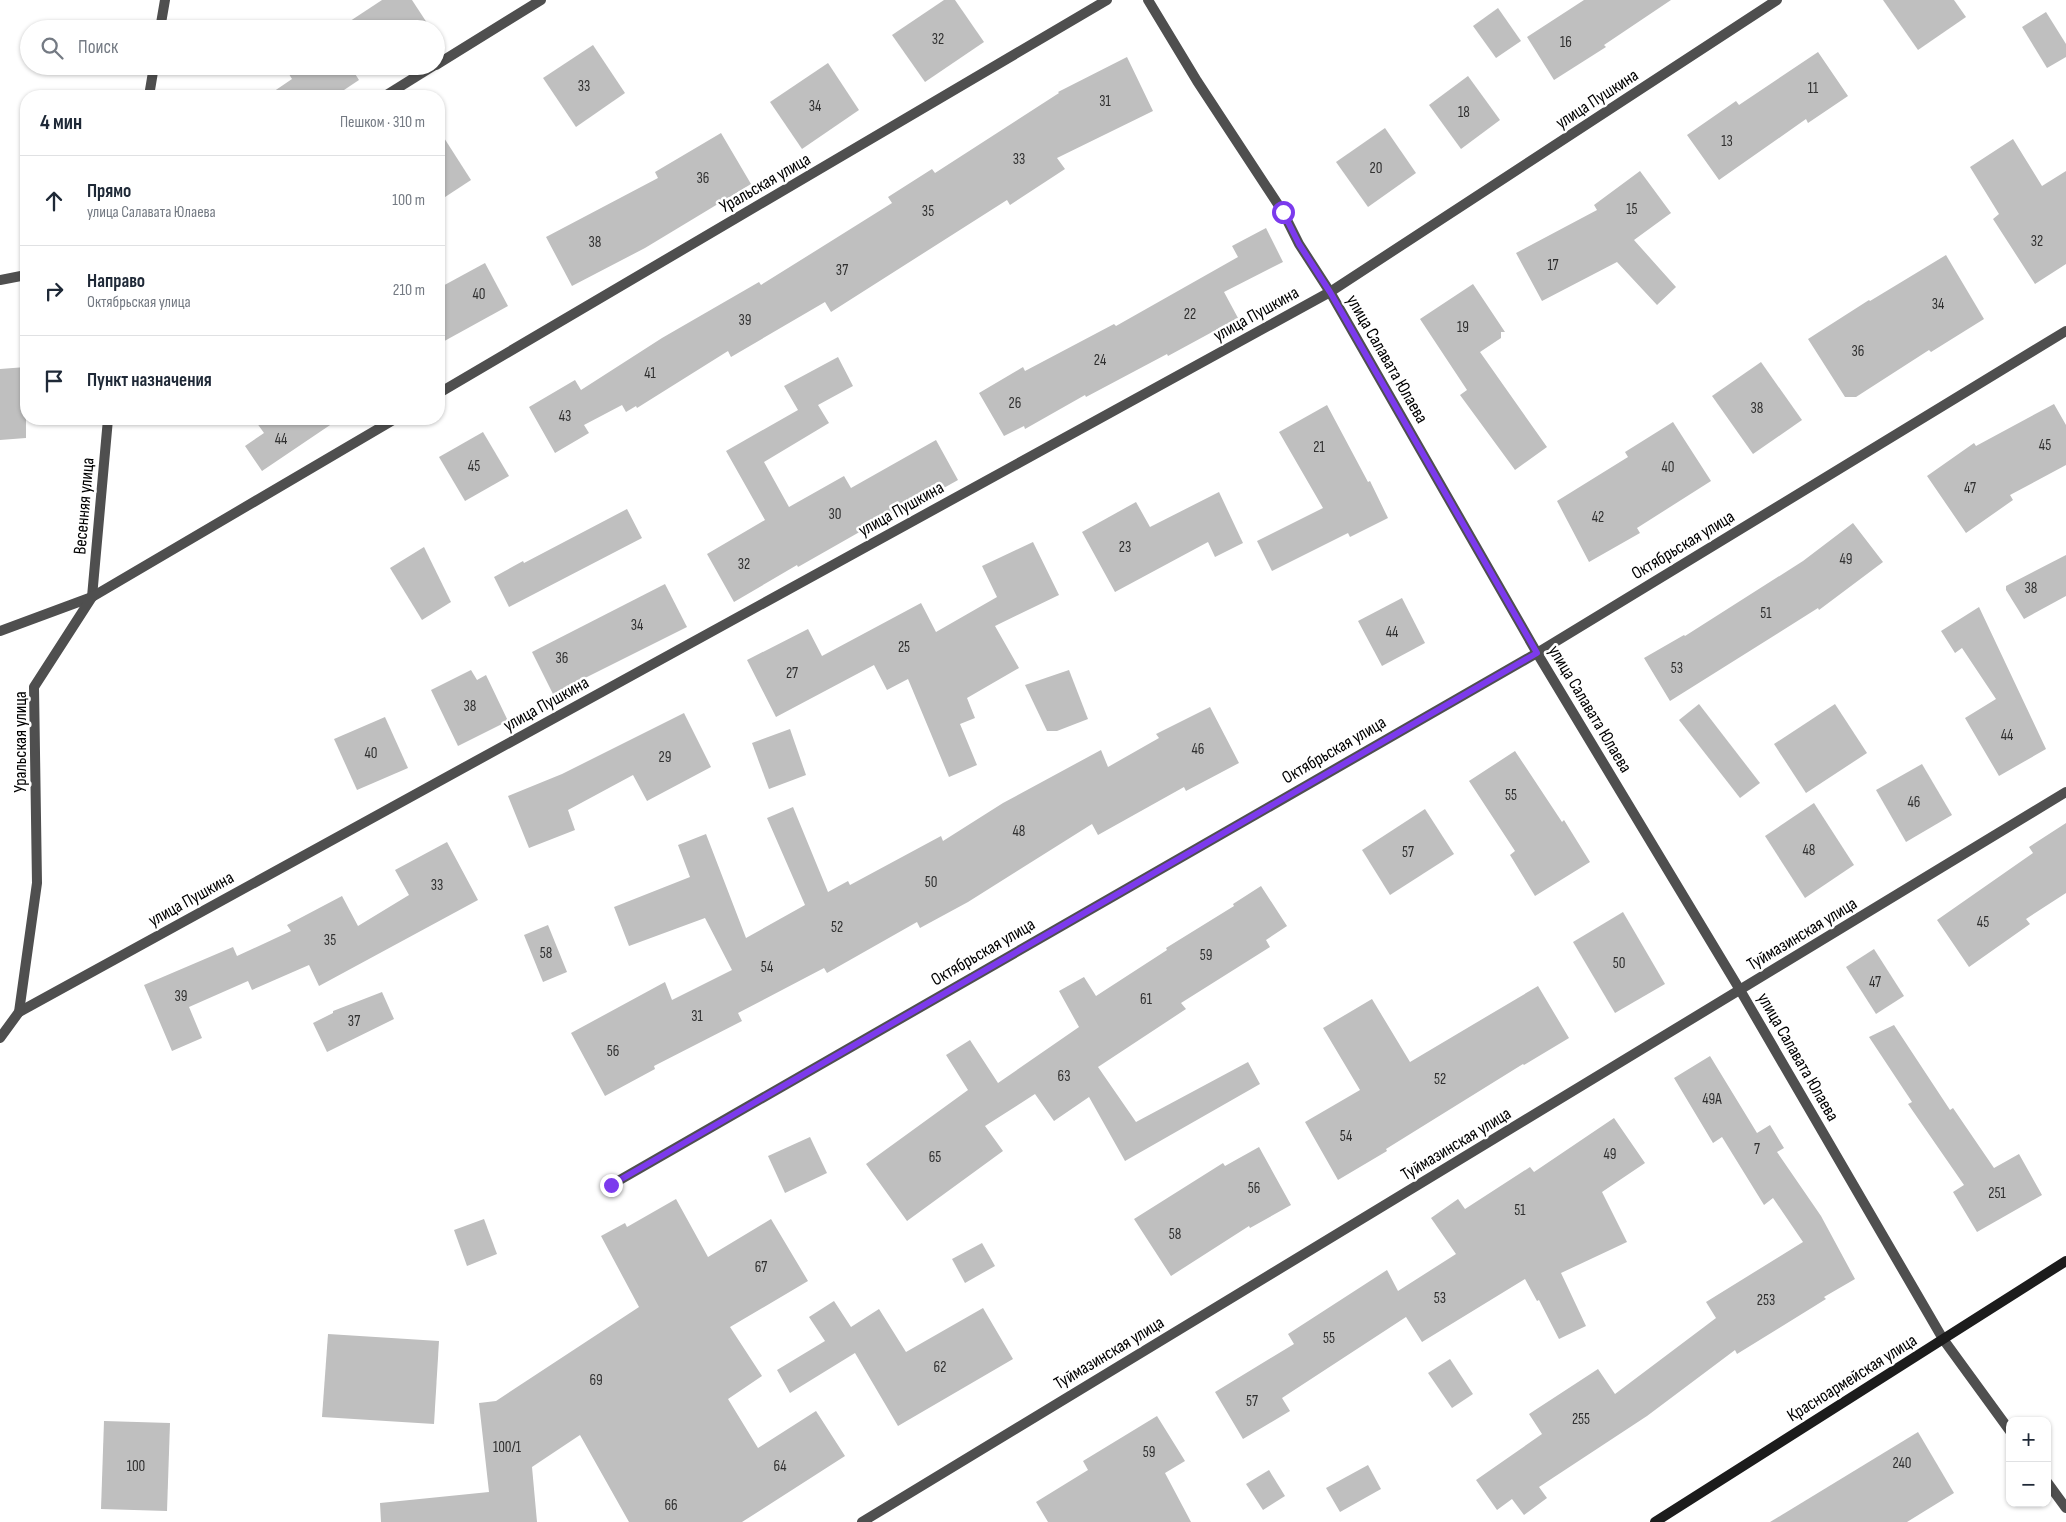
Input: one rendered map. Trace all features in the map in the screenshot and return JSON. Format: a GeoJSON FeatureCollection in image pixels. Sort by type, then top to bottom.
{"type":"FeatureCollection","features":[{"type":"Feature","properties":{"kind":"main road","name":"Красноармейская улица"},"geometry":{"type":"LineString","coordinates":[[1655,1522],[2066,1261]]}},
{"type":"Feature","properties":{"kind":"street"},"geometry":{"type":"LineString","coordinates":[[162,20],[165,0]]}},
{"type":"Feature","properties":{"kind":"street"},"geometry":{"type":"LineString","coordinates":[[445,59],[541,0]]}},
{"type":"Feature","properties":{"kind":"street","name":"Уральская улица"},"geometry":{"type":"LineString","coordinates":[[445,389],[1107,0]]}},
{"type":"Feature","properties":{"kind":"street","name":"улица Салавата Юлаева"},"geometry":{"type":"LineString","coordinates":[[1148,0],[1197,81],[1283,212],[1299,244],[1330,292],[1537,653],[1740,990],[1943,1339],[2006,1426]]}},
{"type":"Feature","properties":{"kind":"street","name":"улица Пушкина"},"geometry":{"type":"LineString","coordinates":[[19,1012],[1330,292],[1777,0]]}},
{"type":"Feature","properties":{"kind":"street"},"geometry":{"type":"LineString","coordinates":[[150,90],[152,75]]}},
{"type":"Feature","properties":{"kind":"street"},"geometry":{"type":"LineString","coordinates":[[395,90],[419,75]]}},
{"type":"Feature","properties":{"kind":"street"},"geometry":{"type":"LineString","coordinates":[[0,280],[20,276]]}},
{"type":"Feature","properties":{"kind":"street","name":"Октябрьская улица"},"geometry":{"type":"LineString","coordinates":[[611,1185],[1537,653],[2066,331]]}},
{"type":"Feature","properties":{"kind":"street","name":"Весенняя улица"},"geometry":{"type":"LineString","coordinates":[[92,597],[107,425]]}},
{"type":"Feature","properties":{"kind":"street","name":"Уральская улица"},"geometry":{"type":"LineString","coordinates":[[0,1038],[19,1012],[37,883],[34,687],[92,597],[385,425]]}},
{"type":"Feature","properties":{"kind":"street"},"geometry":{"type":"LineString","coordinates":[[0,631],[92,597]]}},
{"type":"Feature","properties":{"kind":"street","name":"Туймазинская улица"},"geometry":{"type":"LineString","coordinates":[[862,1522],[2066,792]]}},
{"type":"Feature","properties":{"kind":"street"},"geometry":{"type":"LineString","coordinates":[[2051,1487],[2066,1508]]}},
{"type":"Feature","properties":{"kind":"building"},"geometry":{"type":"Polygon","coordinates":[[[382,0],[412,0],[425,20],[352,20],[382,0]]]}},
{"type":"Feature","properties":{"kind":"building"},"geometry":{"type":"Polygon","coordinates":[[[944,0],[955,0],[984,42],[925,82],[892,35],[944,0]]]}},
{"type":"Feature","properties":{"kind":"building"},"geometry":{"type":"Polygon","coordinates":[[[1584,0],[1671,0],[1604,45],[1606,47],[1554,80],[1527,37],[1584,0]]]}},
{"type":"Feature","properties":{"kind":"building"},"geometry":{"type":"Polygon","coordinates":[[[1883,0],[1954,0],[1966,17],[1918,50],[1883,0]]]}},
{"type":"Feature","properties":{"kind":"building"},"geometry":{"type":"Polygon","coordinates":[[[1498,8],[1521,41],[1496,58],[1473,26],[1498,8]]]}},
{"type":"Feature","properties":{"kind":"building"},"geometry":{"type":"Polygon","coordinates":[[[2046,12],[2066,44],[2066,57],[2047,68],[2022,27],[2046,12]]]}},
{"type":"Feature","properties":{"kind":"building"},"geometry":{"type":"Polygon","coordinates":[[[593,45],[625,93],[576,127],[543,78],[593,45]]]}},
{"type":"Feature","properties":{"kind":"building"},"geometry":{"type":"Polygon","coordinates":[[[1818,52],[1848,96],[1808,123],[1806,119],[1719,180],[1687,135],[1736,101],[1739,105],[1818,52]]]}},
{"type":"Feature","properties":{"kind":"building"},"geometry":{"type":"Polygon","coordinates":[[[1127,57],[1153,111],[1057,158],[1065,169],[1010,205],[1007,200],[831,312],[825,302],[731,357],[728,351],[637,408],[636,406],[626,412],[622,405],[584,425],[589,433],[555,453],[529,407],[575,380],[581,390],[662,338],[759,282],[761,285],[892,203],[888,197],[932,169],[935,173],[1058,92],[1127,57]]]}},
{"type":"Feature","properties":{"kind":"building"},"geometry":{"type":"Polygon","coordinates":[[[828,63],[859,110],[802,149],[770,102],[828,63]]]}},
{"type":"Feature","properties":{"kind":"building"},"geometry":{"type":"Polygon","coordinates":[[[290,75],[356,75],[359,80],[344,90],[276,90],[292,79],[290,75]]]}},
{"type":"Feature","properties":{"kind":"building"},"geometry":{"type":"Polygon","coordinates":[[[1468,76],[1500,120],[1461,149],[1429,105],[1468,76]]]}},
{"type":"Feature","properties":{"kind":"building"},"geometry":{"type":"Polygon","coordinates":[[[1385,128],[1416,173],[1368,207],[1336,162],[1385,128]]]}},
{"type":"Feature","properties":{"kind":"building"},"geometry":{"type":"Polygon","coordinates":[[[721,133],[751,184],[645,248],[572,286],[546,237],[658,178],[655,172],[721,133]]]}},
{"type":"Feature","properties":{"kind":"building"},"geometry":{"type":"Polygon","coordinates":[[[445,139],[471,180],[445,197],[445,139]]]}},
{"type":"Feature","properties":{"kind":"building"},"geometry":{"type":"Polygon","coordinates":[[[2013,139],[2042,186],[2066,171],[2066,264],[2035,284],[1993,219],[1999,214],[1970,167],[2013,139]]]}},
{"type":"Feature","properties":{"kind":"building"},"geometry":{"type":"Polygon","coordinates":[[[1640,171],[1671,213],[1634,240],[1676,287],[1657,305],[1617,262],[1542,301],[1516,253],[1597,210],[1594,205],[1640,171]]]}},
{"type":"Feature","properties":{"kind":"building"},"geometry":{"type":"Polygon","coordinates":[[[1266,228],[1283,262],[1224,292],[1238,318],[1168,356],[1167,354],[1086,397],[1085,395],[1025,429],[1024,426],[1004,436],[979,393],[1023,367],[1025,371],[1114,324],[1116,326],[1238,257],[1232,246],[1266,228]]]}},
{"type":"Feature","properties":{"kind":"building"},"geometry":{"type":"Polygon","coordinates":[[[1946,255],[1984,319],[1931,352],[1929,350],[1856,397],[1845,397],[1808,339],[1869,300],[1946,255]]]}},
{"type":"Feature","properties":{"kind":"building"},"geometry":{"type":"Polygon","coordinates":[[[485,263],[508,306],[445,341],[445,285],[485,263]]]}},
{"type":"Feature","properties":{"kind":"building"},"geometry":{"type":"Polygon","coordinates":[[[1473,284],[1505,332],[1501,332],[1501,338],[1480,352],[1547,447],[1515,470],[1460,395],[1467,390],[1420,319],[1473,284]]]}},
{"type":"Feature","properties":{"kind":"building"},"geometry":{"type":"Polygon","coordinates":[[[838,357],[853,386],[818,405],[829,423],[764,462],[789,507],[844,476],[851,488],[936,440],[958,480],[908,508],[907,505],[734,602],[707,554],[765,520],[726,451],[798,410],[784,386],[838,357]]]}},
{"type":"Feature","properties":{"kind":"building"},"geometry":{"type":"Polygon","coordinates":[[[1761,362],[1802,420],[1753,454],[1712,396],[1761,362]]]}},
{"type":"Feature","properties":{"kind":"building"},"geometry":{"type":"Polygon","coordinates":[[[20,367],[20,425],[26,425],[26,438],[0,440],[0,369],[20,367]]]}},
{"type":"Feature","properties":{"kind":"building"},"geometry":{"type":"Polygon","coordinates":[[[2054,404],[2066,425],[2066,465],[2010,495],[2013,500],[1966,533],[1927,476],[1974,443],[1976,446],[2054,404]]]}},
{"type":"Feature","properties":{"kind":"building"},"geometry":{"type":"Polygon","coordinates":[[[1327,405],[1368,482],[1370,481],[1388,518],[1350,537],[1348,533],[1272,571],[1257,541],[1323,508],[1279,432],[1327,405]]]}},
{"type":"Feature","properties":{"kind":"building"},"geometry":{"type":"Polygon","coordinates":[[[1673,422],[1711,481],[1637,528],[1640,533],[1589,562],[1557,501],[1628,457],[1625,452],[1673,422]]]}},
{"type":"Feature","properties":{"kind":"building"},"geometry":{"type":"Polygon","coordinates":[[[258,425],[330,425],[262,471],[245,446],[264,433],[258,425]]]}},
{"type":"Feature","properties":{"kind":"building"},"geometry":{"type":"Polygon","coordinates":[[[483,432],[509,476],[465,501],[439,457],[483,432]]]}},
{"type":"Feature","properties":{"kind":"building"},"geometry":{"type":"Polygon","coordinates":[[[1219,492],[1243,543],[1215,557],[1208,542],[1115,592],[1082,532],[1136,502],[1150,527],[1219,492]]]}},
{"type":"Feature","properties":{"kind":"building"},"geometry":{"type":"Polygon","coordinates":[[[627,509],[642,538],[509,607],[494,577],[627,509]]]}},
{"type":"Feature","properties":{"kind":"building"},"geometry":{"type":"Polygon","coordinates":[[[1853,523],[1883,562],[1819,610],[1818,608],[1670,701],[1644,658],[1685,636],[1803,561],[1853,523]]]}},
{"type":"Feature","properties":{"kind":"building"},"geometry":{"type":"Polygon","coordinates":[[[1033,542],[1059,595],[995,626],[1019,668],[967,698],[975,718],[960,724],[977,765],[949,777],[908,679],[887,690],[874,665],[776,717],[747,660],[808,629],[822,656],[921,603],[936,632],[997,597],[982,566],[1033,542]]]}},
{"type":"Feature","properties":{"kind":"building"},"geometry":{"type":"Polygon","coordinates":[[[424,547],[451,602],[422,620],[390,568],[424,547]]]}},
{"type":"Feature","properties":{"kind":"building"},"geometry":{"type":"Polygon","coordinates":[[[2066,555],[2066,596],[2024,619],[2006,590],[2006,586],[2066,555]]]}},
{"type":"Feature","properties":{"kind":"building"},"geometry":{"type":"Polygon","coordinates":[[[665,584],[687,627],[553,694],[532,652],[665,584]]]}},
{"type":"Feature","properties":{"kind":"building"},"geometry":{"type":"Polygon","coordinates":[[[1402,598],[1425,643],[1382,666],[1358,621],[1402,598]]]}},
{"type":"Feature","properties":{"kind":"building"},"geometry":{"type":"Polygon","coordinates":[[[1979,607],[2046,749],[1999,776],[1965,718],[1996,699],[1962,648],[1955,653],[1941,631],[1979,607]]]}},
{"type":"Feature","properties":{"kind":"building"},"geometry":{"type":"Polygon","coordinates":[[[471,670],[477,680],[486,675],[508,721],[458,746],[431,690],[471,670]]]}},
{"type":"Feature","properties":{"kind":"building"},"geometry":{"type":"Polygon","coordinates":[[[1069,670],[1088,719],[1057,731],[1047,731],[1025,685],[1069,670]]]}},
{"type":"Feature","properties":{"kind":"building"},"geometry":{"type":"Polygon","coordinates":[[[1699,704],[1760,783],[1740,798],[1679,720],[1699,704]]]}},
{"type":"Feature","properties":{"kind":"building"},"geometry":{"type":"Polygon","coordinates":[[[1835,704],[1867,753],[1806,793],[1774,744],[1835,704]]]}},
{"type":"Feature","properties":{"kind":"building"},"geometry":{"type":"Polygon","coordinates":[[[1210,707],[1239,763],[1186,791],[1184,787],[1098,835],[1092,824],[968,902],[920,928],[917,922],[827,973],[824,968],[738,1013],[742,1021],[654,1066],[655,1069],[605,1096],[571,1033],[665,982],[672,1000],[732,970],[705,918],[629,946],[614,907],[690,877],[678,845],[706,834],[746,938],[805,905],[767,818],[793,807],[828,892],[848,881],[850,885],[941,836],[943,841],[1003,803],[1101,750],[1108,767],[1159,738],[1156,734],[1210,707]]]}},
{"type":"Feature","properties":{"kind":"building"},"geometry":{"type":"Polygon","coordinates":[[[684,713],[711,767],[647,801],[633,775],[568,810],[575,830],[529,848],[508,796],[562,774],[684,713]]]}},
{"type":"Feature","properties":{"kind":"building"},"geometry":{"type":"Polygon","coordinates":[[[385,717],[408,768],[357,790],[334,739],[385,717]]]}},
{"type":"Feature","properties":{"kind":"building"},"geometry":{"type":"Polygon","coordinates":[[[790,729],[806,775],[769,789],[752,743],[790,729]]]}},
{"type":"Feature","properties":{"kind":"building"},"geometry":{"type":"Polygon","coordinates":[[[1515,751],[1562,822],[1564,820],[1590,862],[1535,896],[1510,855],[1515,851],[1469,781],[1515,751]]]}},
{"type":"Feature","properties":{"kind":"building"},"geometry":{"type":"Polygon","coordinates":[[[1922,764],[1952,815],[1906,842],[1876,790],[1922,764]]]}},
{"type":"Feature","properties":{"kind":"building"},"geometry":{"type":"Polygon","coordinates":[[[1814,803],[1854,865],[1805,898],[1765,836],[1814,803]]]}},
{"type":"Feature","properties":{"kind":"building"},"geometry":{"type":"Polygon","coordinates":[[[1425,809],[1454,854],[1390,895],[1362,850],[1425,809]]]}},
{"type":"Feature","properties":{"kind":"building"},"geometry":{"type":"Polygon","coordinates":[[[2066,823],[2066,893],[2026,919],[2030,924],[1969,967],[1937,920],[2033,853],[2029,847],[2066,823]]]}},
{"type":"Feature","properties":{"kind":"building"},"geometry":{"type":"Polygon","coordinates":[[[447,842],[478,900],[319,986],[309,965],[252,990],[248,981],[189,1007],[202,1038],[172,1051],[144,985],[233,947],[237,956],[291,931],[287,925],[342,896],[358,926],[409,895],[395,870],[447,842]]]}},
{"type":"Feature","properties":{"kind":"building"},"geometry":{"type":"Polygon","coordinates":[[[1261,886],[1287,926],[1266,940],[1270,947],[1181,1003],[1186,1009],[1098,1067],[1136,1122],[1248,1062],[1260,1084],[1125,1161],[1089,1097],[1054,1121],[1035,1094],[985,1126],[1003,1151],[907,1221],[866,1164],[968,1090],[946,1055],[970,1040],[998,1083],[1079,1027],[1059,991],[1084,977],[1096,996],[1167,950],[1166,948],[1234,906],[1233,904],[1261,886]]]}},
{"type":"Feature","properties":{"kind":"building"},"geometry":{"type":"Polygon","coordinates":[[[1623,912],[1665,984],[1615,1013],[1573,942],[1623,912]]]}},
{"type":"Feature","properties":{"kind":"building"},"geometry":{"type":"Polygon","coordinates":[[[548,925],[567,972],[543,982],[524,935],[548,925]]]}},
{"type":"Feature","properties":{"kind":"building"},"geometry":{"type":"Polygon","coordinates":[[[1874,949],[1904,996],[1876,1014],[1846,967],[1874,949]]]}},
{"type":"Feature","properties":{"kind":"building"},"geometry":{"type":"Polygon","coordinates":[[[1538,986],[1569,1038],[1523,1064],[1338,1180],[1305,1122],[1360,1090],[1323,1028],[1372,999],[1410,1062],[1538,986]]]}},
{"type":"Feature","properties":{"kind":"building"},"geometry":{"type":"Polygon","coordinates":[[[382,992],[394,1019],[327,1052],[313,1023],[333,1013],[333,1011],[382,992]]]}},
{"type":"Feature","properties":{"kind":"building"},"geometry":{"type":"Polygon","coordinates":[[[1894,1025],[1950,1110],[1953,1108],[1994,1168],[2019,1154],[2042,1195],[1977,1232],[1953,1192],[1964,1185],[1908,1104],[1912,1102],[1869,1037],[1894,1025]]]}},
{"type":"Feature","properties":{"kind":"building"},"geometry":{"type":"Polygon","coordinates":[[[1710,1056],[1757,1133],[1770,1125],[1784,1148],[1777,1152],[1821,1216],[1855,1279],[1737,1354],[1735,1350],[1647,1416],[1539,1487],[1547,1498],[1524,1515],[1512,1499],[1497,1510],[1476,1480],[1542,1434],[1529,1414],[1598,1369],[1615,1394],[1716,1318],[1706,1302],[1803,1242],[1773,1198],[1764,1205],[1722,1137],[1713,1143],[1674,1078],[1710,1056]]]}},
{"type":"Feature","properties":{"kind":"building"},"geometry":{"type":"Polygon","coordinates":[[[1614,1118],[1645,1163],[1602,1192],[1627,1242],[1561,1273],[1586,1326],[1559,1339],[1539,1300],[1537,1301],[1525,1279],[1422,1342],[1406,1317],[1282,1398],[1290,1411],[1243,1439],[1215,1392],[1294,1344],[1288,1334],[1387,1270],[1398,1291],[1456,1254],[1431,1218],[1458,1199],[1465,1209],[1530,1167],[1534,1172],[1614,1118]]]}},
{"type":"Feature","properties":{"kind":"building"},"geometry":{"type":"Polygon","coordinates":[[[810,1137],[827,1173],[785,1193],[768,1156],[810,1137]]]}},
{"type":"Feature","properties":{"kind":"building"},"geometry":{"type":"Polygon","coordinates":[[[1259,1147],[1291,1205],[1250,1228],[1249,1226],[1171,1276],[1134,1219],[1223,1163],[1225,1166],[1259,1147]]]}},
{"type":"Feature","properties":{"kind":"building"},"geometry":{"type":"Polygon","coordinates":[[[676,1199],[708,1257],[771,1219],[808,1281],[730,1327],[762,1376],[728,1399],[758,1448],[816,1411],[845,1456],[742,1522],[629,1522],[580,1435],[532,1467],[537,1522],[381,1522],[380,1503],[489,1492],[479,1403],[496,1401],[639,1307],[601,1236],[625,1223],[627,1227],[676,1199]]]}},
{"type":"Feature","properties":{"kind":"building"},"geometry":{"type":"Polygon","coordinates":[[[484,1219],[497,1254],[467,1266],[454,1230],[484,1219]]]}},
{"type":"Feature","properties":{"kind":"building"},"geometry":{"type":"Polygon","coordinates":[[[982,1243],[995,1266],[965,1283],[952,1259],[982,1243]]]}},
{"type":"Feature","properties":{"kind":"building"},"geometry":{"type":"Polygon","coordinates":[[[834,1301],[851,1327],[879,1309],[906,1352],[983,1308],[1013,1359],[898,1426],[855,1353],[790,1393],[777,1370],[825,1341],[809,1317],[834,1301]]]}},
{"type":"Feature","properties":{"kind":"building"},"geometry":{"type":"Polygon","coordinates":[[[328,1334],[439,1341],[434,1424],[322,1417],[328,1334]]]}},
{"type":"Feature","properties":{"kind":"building"},"geometry":{"type":"Polygon","coordinates":[[[1450,1359],[1473,1394],[1452,1408],[1428,1373],[1450,1359]]]}},
{"type":"Feature","properties":{"kind":"building"},"geometry":{"type":"Polygon","coordinates":[[[1157,1416],[1185,1461],[1165,1473],[1191,1522],[1048,1522],[1036,1502],[1088,1470],[1083,1461],[1157,1416]]]}},
{"type":"Feature","properties":{"kind":"building"},"geometry":{"type":"Polygon","coordinates":[[[104,1421],[170,1423],[167,1511],[101,1509],[104,1421]]]}},
{"type":"Feature","properties":{"kind":"building"},"geometry":{"type":"Polygon","coordinates":[[[1918,1432],[1954,1493],[1907,1522],[1770,1522],[1918,1432]]]}},
{"type":"Feature","properties":{"kind":"building"},"geometry":{"type":"Polygon","coordinates":[[[1368,1465],[1381,1489],[1340,1512],[1326,1488],[1368,1465]]]}},
{"type":"Feature","properties":{"kind":"building"},"geometry":{"type":"Polygon","coordinates":[[[1269,1470],[1285,1496],[1263,1510],[1246,1484],[1269,1470]]]}},
{"type":"Feature","properties":{"kind":"route"},"geometry":{"type":"LineString","coordinates":[[611,1185],[1537,653],[1330,292],[1299,244],[1283,212]]}}]}
